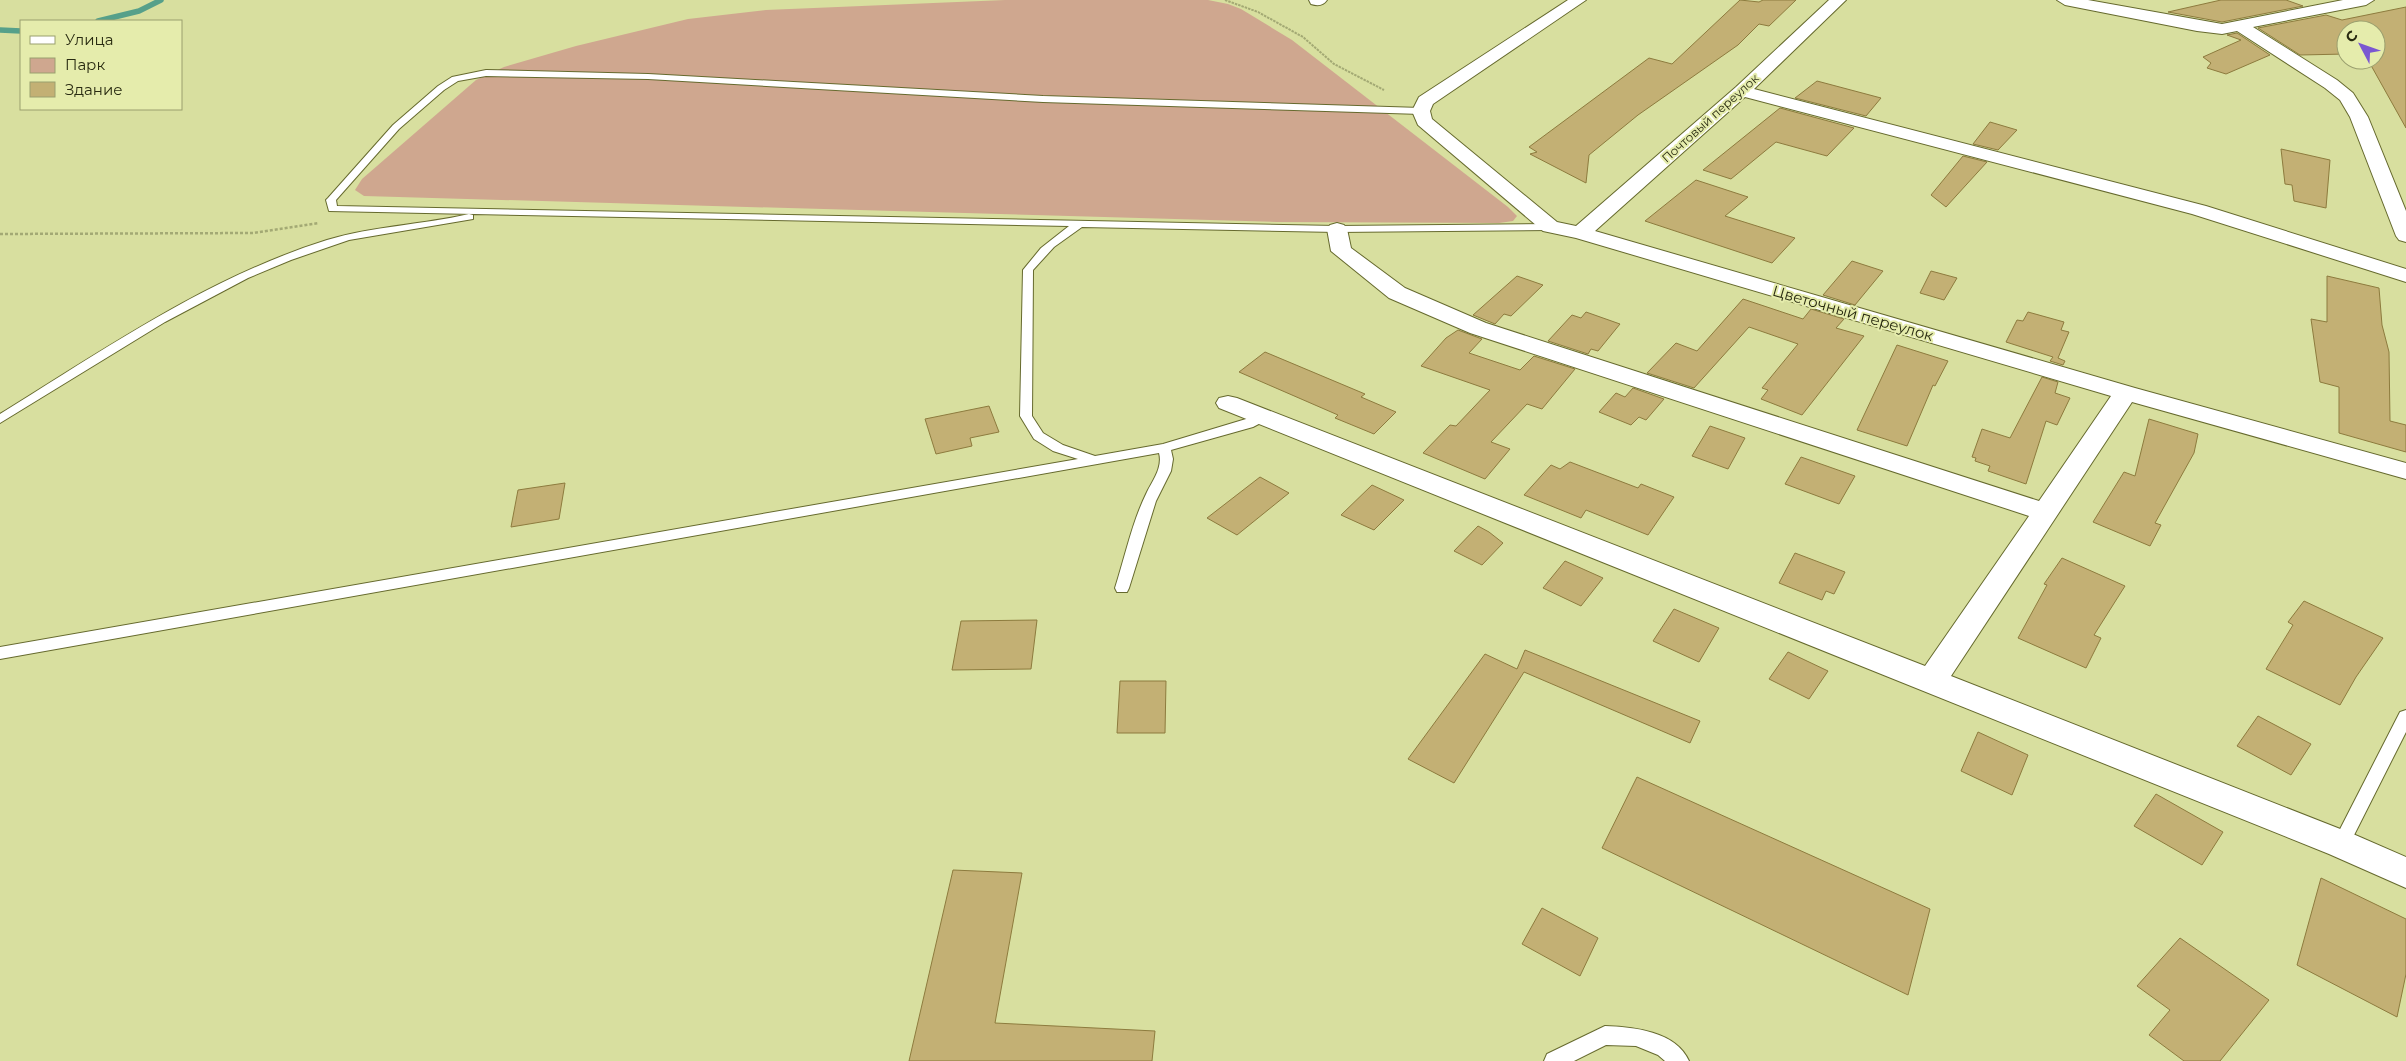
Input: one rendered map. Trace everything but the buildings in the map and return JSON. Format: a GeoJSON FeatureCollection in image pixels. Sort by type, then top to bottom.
{"type":"FeatureCollection","features":[{"type":"Feature","properties":{"kind":"street"},"geometry":{"type":"LineString","coordinates":[[1550,227],[1424,121],[1420,111],[1426,101],[1438,92],[1578,0]]}},
{"type":"Feature","properties":{"kind":"street","name":"Почтовый переулок"},"geometry":{"type":"LineString","coordinates":[[1580,233],[1742,91],[1838,0]]}},
{"type":"Feature","properties":{"kind":"street"},"geometry":{"type":"LineString","coordinates":[[2065,0],[2197,26],[2222,29],[2366,0]]}},
{"type":"Feature","properties":{"kind":"street"},"geometry":{"type":"LineString","coordinates":[[2240,26],[2331,84],[2347,97],[2359,117],[2406,236]]}},
{"type":"Feature","properties":{"kind":"street"},"geometry":{"type":"LineString","coordinates":[[1742,91],[2199,210],[2406,276]]}},
{"type":"Feature","properties":{"kind":"street","name":"Цветочный переулок"},"geometry":{"type":"LineString","coordinates":[[1550,227],[1580,233],[2126,394],[2406,471]]}},
{"type":"Feature","properties":{"kind":"street"},"geometry":{"type":"LineString","coordinates":[[1337,229],[1341,251],[1397,293],[1478,328],[2046,512]]}},
{"type":"Feature","properties":{"kind":"street"},"geometry":{"type":"LineString","coordinates":[[1931,681],[2126,394]]}},
{"type":"Feature","properties":{"kind":"street"},"geometry":{"type":"LineString","coordinates":[[1228,403],[2341,844],[2406,873]]}},
{"type":"Feature","properties":{"kind":"lane"},"geometry":{"type":"LineString","coordinates":[[1420,111],[1181,105],[916,94],[694,79],[486,73],[455,79],[441,88],[396,126],[331,200],[333,209],[363,211],[488,211],[1337,229],[1550,227]]}},
{"type":"Feature","properties":{"kind":"lane"},"geometry":{"type":"LineString","coordinates":[[0,419],[164,319],[233,282],[287,257],[372,231],[454,221],[488,211]]}},
{"type":"Feature","properties":{"kind":"lane"},"geometry":{"type":"LineString","coordinates":[[1078,225],[1048,245],[1038,255],[1028,270],[1026,416],[1038,436],[1058,448],[1094,460]]}},
{"type":"Feature","properties":{"kind":"lane"},"geometry":{"type":"LineString","coordinates":[[0,653],[1164,448],[1266,418]]}},
{"type":"Feature","properties":{"kind":"lane"},"geometry":{"type":"LineString","coordinates":[[1122,588],[1149,501],[1164,471],[1167,459],[1164,448]]}},
{"type":"Feature","properties":{"kind":"lane"},"geometry":{"type":"LineString","coordinates":[[2341,844],[2406,716]]}},
{"type":"Feature","properties":{"kind":"lane"},"geometry":{"type":"LineString","coordinates":[[1554,1061],[1606,1035],[1636,1037],[1665,1048],[1680,1061]]}},
{"type":"Feature","properties":{"kind":"path"},"geometry":{"type":"LineString","coordinates":[[1225,0],[1258,12],[1303,38],[1348,72],[1407,101],[1420,111]]}},
{"type":"Feature","properties":{"kind":"path"},"geometry":{"type":"LineString","coordinates":[[0,234],[252,233],[314,225],[363,211]]}},
{"type":"Feature","properties":{"kind":"green space"},"geometry":{"type":"Polygon","coordinates":[[[1005,0],[1208,0],[1241,9],[1292,40],[1508,207],[1517,216],[1513,221],[1499,223],[1277,222],[364,196],[355,190],[362,179],[476,80],[504,67],[576,46],[688,19],[766,10],[1005,0]]]}},
{"type":"Feature","properties":{"kind":"waterway"},"geometry":{"type":"LineString","coordinates":[[102,20],[139,11],[161,0]]}},
{"type":"Feature","properties":{"kind":"waterway"},"geometry":{"type":"LineString","coordinates":[[0,30],[20,31]]}}]}
